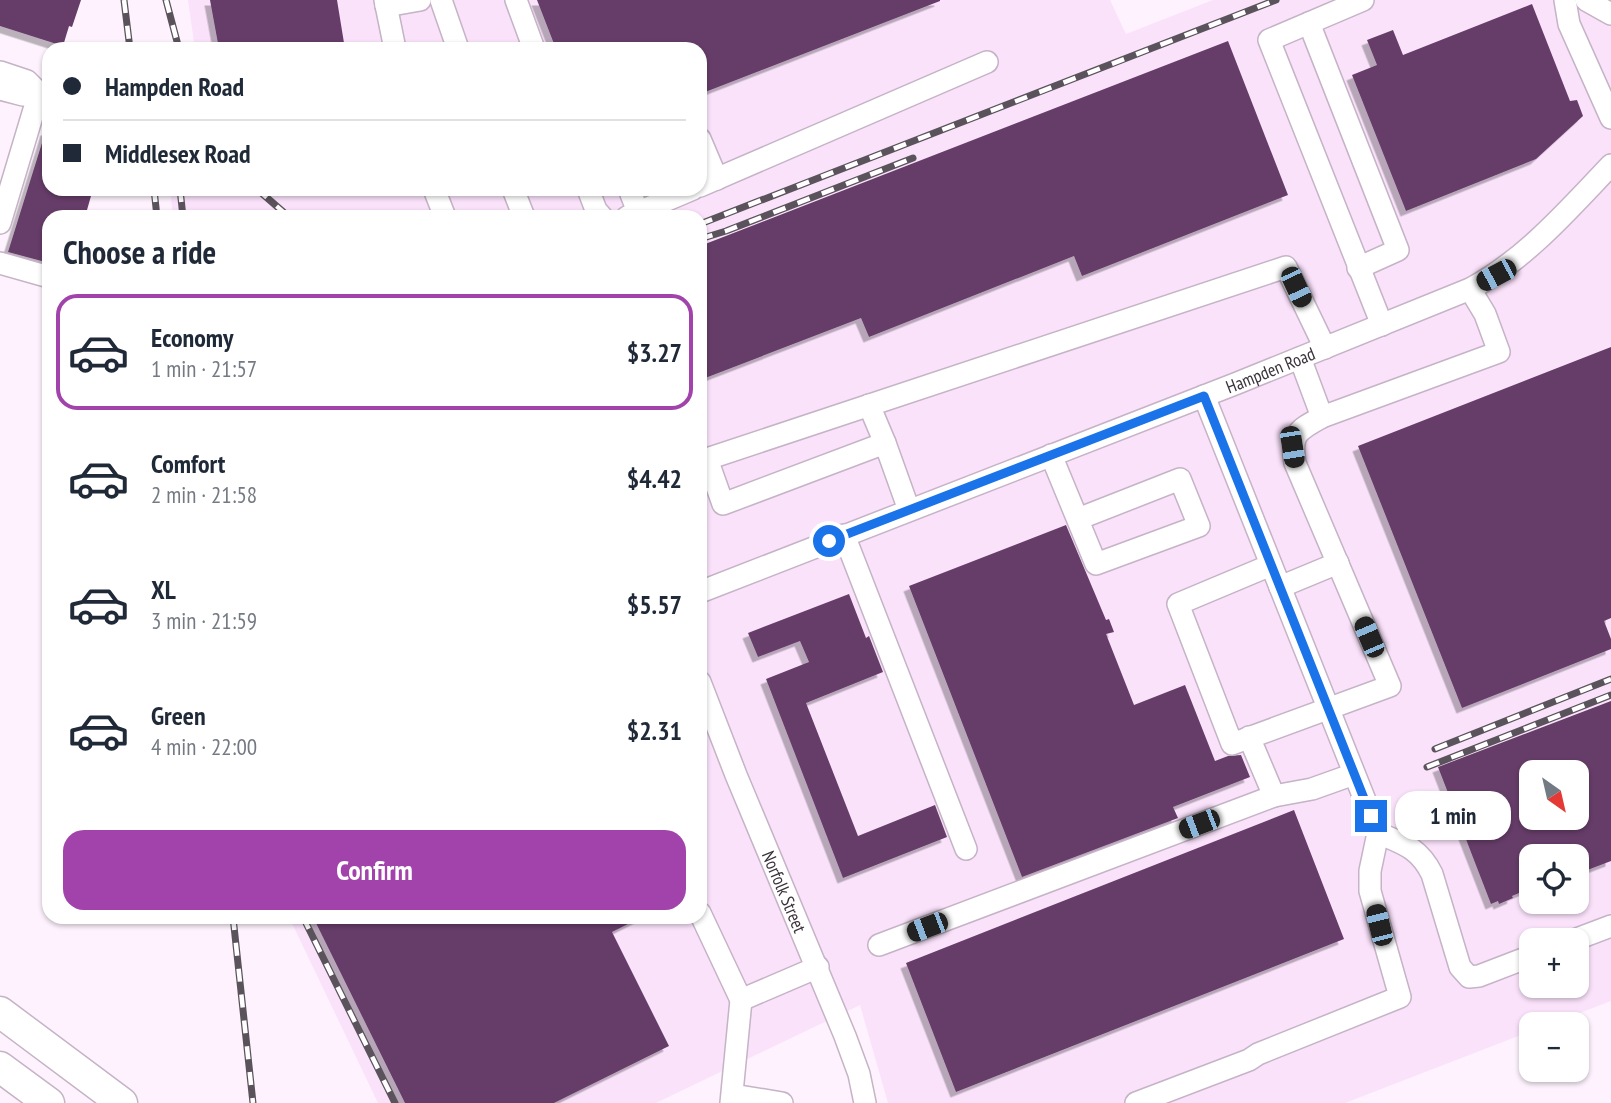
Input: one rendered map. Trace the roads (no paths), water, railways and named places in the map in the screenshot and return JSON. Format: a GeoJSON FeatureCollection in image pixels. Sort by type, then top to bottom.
{"type":"FeatureCollection","features":[{"type":"Feature","properties":{"kind":"highway"},"geometry":{"type":"LineString","coordinates":[[0,1012],[122,1103]]}},
{"type":"Feature","properties":{"kind":"highway"},"geometry":{"type":"LineString","coordinates":[[0,1068],[49,1103]]}},
{"type":"Feature","properties":{"kind":"street"},"geometry":{"type":"LineString","coordinates":[[394,42],[386,3],[420,0]]}},
{"type":"Feature","properties":{"kind":"street"},"geometry":{"type":"LineString","coordinates":[[441,0],[456,42]]}},
{"type":"Feature","properties":{"kind":"street"},"geometry":{"type":"LineString","coordinates":[[516,0],[531,42]]}},
{"type":"Feature","properties":{"kind":"street"},"geometry":{"type":"LineString","coordinates":[[1363,0],[1269,40],[1382,325]]}},
{"type":"Feature","properties":{"kind":"street"},"geometry":{"type":"LineString","coordinates":[[1565,0],[1569,24],[1611,118]]}},
{"type":"Feature","properties":{"kind":"street"},"geometry":{"type":"LineString","coordinates":[[1586,0],[1611,14]]}},
{"type":"Feature","properties":{"kind":"street"},"geometry":{"type":"LineString","coordinates":[[1309,23],[1398,250],[1358,268]]}},
{"type":"Feature","properties":{"kind":"street"},"geometry":{"type":"LineString","coordinates":[[707,183],[987,62]]}},
{"type":"Feature","properties":{"kind":"street"},"geometry":{"type":"LineString","coordinates":[[0,72],[27,81],[39,93]]}},
{"type":"Feature","properties":{"kind":"street"},"geometry":{"type":"LineString","coordinates":[[0,89],[23,95],[39,93]]}},
{"type":"Feature","properties":{"kind":"street"},"geometry":{"type":"LineString","coordinates":[[0,223],[39,93]]}},
{"type":"Feature","properties":{"kind":"street","name":"Hampden Road"},"geometry":{"type":"LineString","coordinates":[[707,590],[1471,289],[1496,275],[1516,259],[1611,165]]}},
{"type":"Feature","properties":{"kind":"street"},"geometry":{"type":"LineString","coordinates":[[645,210],[677,196]]}},
{"type":"Feature","properties":{"kind":"street"},"geometry":{"type":"LineString","coordinates":[[0,263],[42,275]]}},
{"type":"Feature","properties":{"kind":"street"},"geometry":{"type":"LineString","coordinates":[[885,443],[723,504],[707,459],[1286,267],[1325,348]]}},
{"type":"Feature","properties":{"kind":"street"},"geometry":{"type":"LineString","coordinates":[[1271,565],[1178,604],[1232,744],[1390,686],[1295,463],[1292,447],[1302,428],[1322,417],[1499,352],[1485,314],[1471,289]]}},
{"type":"Feature","properties":{"kind":"street"},"geometry":{"type":"LineString","coordinates":[[1300,358],[1322,417]]}},
{"type":"Feature","properties":{"kind":"street"},"geometry":{"type":"LineString","coordinates":[[1136,1103],[1249,1060],[1400,997],[1370,891],[1370,871],[1378,834],[1204,396]]}},
{"type":"Feature","properties":{"kind":"street"},"geometry":{"type":"LineString","coordinates":[[869,405],[909,510]]}},
{"type":"Feature","properties":{"kind":"street"},"geometry":{"type":"LineString","coordinates":[[1051,455],[1096,564],[1199,526],[1180,478],[1078,519]]}},
{"type":"Feature","properties":{"kind":"street"},"geometry":{"type":"LineString","coordinates":[[844,535],[966,849]]}},
{"type":"Feature","properties":{"kind":"street"},"geometry":{"type":"LineString","coordinates":[[1280,587],[1338,563]]}},
{"type":"Feature","properties":{"kind":"street","name":"Norfolk Street"},"geometry":{"type":"LineString","coordinates":[[707,718],[818,967],[859,1074],[865,1103]]}},
{"type":"Feature","properties":{"kind":"street"},"geometry":{"type":"LineString","coordinates":[[1249,737],[1274,796]]}},
{"type":"Feature","properties":{"kind":"street"},"geometry":{"type":"LineString","coordinates":[[879,945],[1274,796],[1312,789],[1354,774]]}},
{"type":"Feature","properties":{"kind":"street"},"geometry":{"type":"LineString","coordinates":[[1378,834],[1413,848],[1426,861],[1460,967],[1469,976],[1479,976],[1519,961]]}},
{"type":"Feature","properties":{"kind":"street"},"geometry":{"type":"LineString","coordinates":[[705,924],[741,1000],[732,1099],[782,1103]]}},
{"type":"Feature","properties":{"kind":"street"},"geometry":{"type":"LineString","coordinates":[[1589,934],[1611,926]]}},
{"type":"Feature","properties":{"kind":"street"},"geometry":{"type":"LineString","coordinates":[[741,1000],[818,967]]}},
{"type":"Feature","properties":{"kind":"railway"},"geometry":{"type":"LineString","coordinates":[[124,0],[129,42]]}},
{"type":"Feature","properties":{"kind":"railway"},"geometry":{"type":"LineString","coordinates":[[166,0],[177,42]]}},
{"type":"Feature","properties":{"kind":"railway"},"geometry":{"type":"LineString","coordinates":[[707,221],[1276,0]]}},
{"type":"Feature","properties":{"kind":"railway"},"geometry":{"type":"LineString","coordinates":[[707,237],[913,158]]}},
{"type":"Feature","properties":{"kind":"railway"},"geometry":{"type":"LineString","coordinates":[[155,196],[156,210]]}},
{"type":"Feature","properties":{"kind":"railway"},"geometry":{"type":"LineString","coordinates":[[181,196],[182,210]]}},
{"type":"Feature","properties":{"kind":"railway"},"geometry":{"type":"LineString","coordinates":[[265,196],[281,210]]}},
{"type":"Feature","properties":{"kind":"railway"},"geometry":{"type":"LineString","coordinates":[[1435,749],[1611,679]]}},
{"type":"Feature","properties":{"kind":"railway"},"geometry":{"type":"LineString","coordinates":[[1427,767],[1611,695]]}},
{"type":"Feature","properties":{"kind":"railway"},"geometry":{"type":"LineString","coordinates":[[234,924],[253,1103]]}},
{"type":"Feature","properties":{"kind":"railway"},"geometry":{"type":"LineString","coordinates":[[306,924],[395,1103]]}}]}
